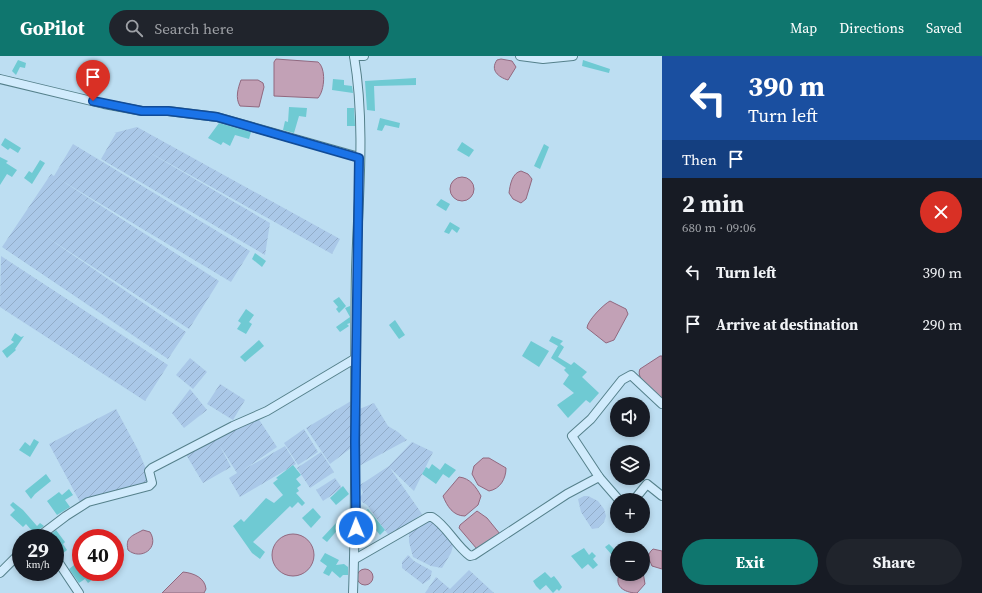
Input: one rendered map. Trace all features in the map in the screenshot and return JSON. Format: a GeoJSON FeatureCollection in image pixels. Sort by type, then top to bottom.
{"type":"FeatureCollection","features":[{"type":"Feature","properties":{"kind":"street"},"geometry":{"type":"LineString","coordinates":[[354,593],[359,81],[354,56],[364,56]]}},
{"type":"Feature","properties":{"kind":"street"},"geometry":{"type":"LineString","coordinates":[[520,56],[543,59],[573,56]]}},
{"type":"Feature","properties":{"kind":"street"},"geometry":{"type":"LineString","coordinates":[[0,79],[135,109],[217,117],[359,158]]}},
{"type":"Feature","properties":{"kind":"street"},"geometry":{"type":"LineString","coordinates":[[50,529],[66,516],[88,502],[149,486],[152,483],[149,471],[152,468],[233,426],[267,411],[356,358]]}},
{"type":"Feature","properties":{"kind":"street"},"geometry":{"type":"LineString","coordinates":[[613,493],[598,477],[572,436],[591,419],[622,380],[631,375],[662,404]]}},
{"type":"Feature","properties":{"kind":"street"},"geometry":{"type":"LineString","coordinates":[[354,559],[432,517],[440,523],[470,556],[474,555],[567,494],[598,477]]}},
{"type":"Feature","properties":{"kind":"street"},"geometry":{"type":"LineString","coordinates":[[640,493],[647,484],[662,496]]}},
{"type":"Feature","properties":{"kind":"street"},"geometry":{"type":"LineString","coordinates":[[0,574],[12,561]]}},
{"type":"Feature","properties":{"kind":"street"},"geometry":{"type":"LineString","coordinates":[[64,570],[79,593]]}},
{"type":"Feature","properties":{"kind":"shaded area"},"geometry":{"type":"Polygon","coordinates":[[[276,59],[318,62],[321,65],[324,79],[322,90],[318,98],[274,96],[274,62],[276,59]]]}},
{"type":"Feature","properties":{"kind":"shaded area"},"geometry":{"type":"Polygon","coordinates":[[[501,59],[512,61],[516,67],[508,80],[498,75],[494,67],[497,60],[501,59]]]}},
{"type":"Feature","properties":{"kind":"shaded area"},"geometry":{"type":"Polygon","coordinates":[[[241,80],[258,80],[263,83],[264,87],[259,107],[240,106],[238,103],[237,96],[241,80]]]}},
{"type":"Feature","properties":{"kind":"shaded area"},"geometry":{"type":"Polygon","coordinates":[[[137,127],[340,239],[332,254],[145,150],[270,223],[265,255],[101,159],[116,133],[114,133],[137,127]]]}},
{"type":"Feature","properties":{"kind":"shaded area"},"geometry":{"type":"Polygon","coordinates":[[[73,144],[250,251],[231,282],[59,179],[219,281],[189,329],[45,236],[186,332],[168,359],[2,247],[51,174],[54,176],[73,144]]]}},
{"type":"Feature","properties":{"kind":"shaded area"},"geometry":{"type":"Polygon","coordinates":[[[521,171],[528,174],[532,179],[526,199],[521,203],[513,199],[509,193],[515,174],[521,171]]]}},
{"type":"Feature","properties":{"kind":"shaded area"},"geometry":{"type":"Polygon","coordinates":[[[462,177],[471,180],[474,189],[471,198],[462,201],[453,198],[450,189],[453,180],[462,177]]]}},
{"type":"Feature","properties":{"kind":"shaded area"},"geometry":{"type":"Polygon","coordinates":[[[1,256],[168,365],[145,401],[0,307],[1,256]]]}},
{"type":"Feature","properties":{"kind":"shaded area"},"geometry":{"type":"Polygon","coordinates":[[[610,301],[626,309],[628,314],[614,340],[606,343],[587,328],[593,317],[610,301]]]}},
{"type":"Feature","properties":{"kind":"shaded area"},"geometry":{"type":"Polygon","coordinates":[[[662,356],[662,398],[646,385],[639,373],[640,369],[662,356]]]}},
{"type":"Feature","properties":{"kind":"shaded area"},"geometry":{"type":"Polygon","coordinates":[[[190,358],[207,372],[193,389],[176,375],[190,358]]]}},
{"type":"Feature","properties":{"kind":"shaded area"},"geometry":{"type":"Polygon","coordinates":[[[220,384],[245,400],[233,420],[207,404],[220,384]]]}},
{"type":"Feature","properties":{"kind":"shaded area"},"geometry":{"type":"Polygon","coordinates":[[[190,389],[207,410],[184,428],[172,413],[190,389]]]}},
{"type":"Feature","properties":{"kind":"shaded area"},"geometry":{"type":"Polygon","coordinates":[[[351,401],[351,448],[330,464],[306,428],[351,401]]]}},
{"type":"Feature","properties":{"kind":"shaded area"},"geometry":{"type":"Polygon","coordinates":[[[374,403],[388,426],[407,440],[359,466],[357,410],[374,403]]]}},
{"type":"Feature","properties":{"kind":"shaded area"},"geometry":{"type":"Polygon","coordinates":[[[116,409],[138,450],[152,483],[132,491],[107,493],[82,506],[49,444],[116,409]]]}},
{"type":"Feature","properties":{"kind":"shaded area"},"geometry":{"type":"Polygon","coordinates":[[[256,415],[277,447],[243,470],[285,446],[296,464],[240,497],[229,478],[237,473],[220,446],[231,467],[203,483],[185,453],[214,437],[216,440],[256,415]]]}},
{"type":"Feature","properties":{"kind":"shaded area"},"geometry":{"type":"Polygon","coordinates":[[[304,429],[318,452],[298,465],[284,443],[304,429]]]}},
{"type":"Feature","properties":{"kind":"shaded area"},"geometry":{"type":"Polygon","coordinates":[[[412,442],[433,452],[414,491],[390,468],[422,514],[390,537],[367,505],[362,502],[360,497],[363,493],[360,485],[389,466],[412,442]]]}},
{"type":"Feature","properties":{"kind":"shaded area"},"geometry":{"type":"Polygon","coordinates":[[[321,452],[334,472],[310,488],[297,468],[321,452]]]}},
{"type":"Feature","properties":{"kind":"shaded area"},"geometry":{"type":"Polygon","coordinates":[[[483,458],[489,458],[506,468],[502,483],[493,490],[489,491],[478,485],[472,474],[474,466],[483,458]]]}},
{"type":"Feature","properties":{"kind":"shaded area"},"geometry":{"type":"Polygon","coordinates":[[[459,477],[466,479],[475,486],[481,496],[478,505],[465,516],[461,516],[451,510],[443,496],[459,477]]]}},
{"type":"Feature","properties":{"kind":"shaded area"},"geometry":{"type":"Polygon","coordinates":[[[335,478],[342,488],[323,501],[316,490],[335,478]]]}},
{"type":"Feature","properties":{"kind":"shaded area"},"geometry":{"type":"Polygon","coordinates":[[[588,496],[598,501],[604,509],[606,516],[604,522],[598,528],[592,529],[581,512],[578,499],[588,496]]]}},
{"type":"Feature","properties":{"kind":"shaded area"},"geometry":{"type":"Polygon","coordinates":[[[477,511],[487,518],[500,534],[477,549],[459,528],[460,525],[477,511]]]}},
{"type":"Feature","properties":{"kind":"shaded area"},"geometry":{"type":"Polygon","coordinates":[[[433,518],[449,537],[453,546],[451,553],[442,568],[431,566],[413,557],[409,542],[409,533],[433,518]]]}},
{"type":"Feature","properties":{"kind":"shaded area"},"geometry":{"type":"Polygon","coordinates":[[[143,530],[150,532],[153,543],[151,548],[143,553],[133,553],[128,550],[127,546],[130,537],[143,530]]]}},
{"type":"Feature","properties":{"kind":"shaded area"},"geometry":{"type":"Polygon","coordinates":[[[289,534],[297,534],[305,537],[311,543],[314,555],[311,567],[305,573],[297,576],[289,576],[281,573],[275,567],[272,559],[272,551],[275,543],[281,537],[289,534]]]}},
{"type":"Feature","properties":{"kind":"shaded area"},"geometry":{"type":"Polygon","coordinates":[[[653,549],[662,551],[662,569],[652,566],[650,561],[651,551],[653,549]]]}},
{"type":"Feature","properties":{"kind":"shaded area"},"geometry":{"type":"Polygon","coordinates":[[[408,555],[414,561],[432,571],[430,579],[423,584],[402,568],[402,562],[408,555]]]}},
{"type":"Feature","properties":{"kind":"shaded area"},"geometry":{"type":"Polygon","coordinates":[[[365,569],[371,571],[373,577],[371,583],[365,585],[359,583],[357,577],[359,571],[365,569]]]}},
{"type":"Feature","properties":{"kind":"shaded area"},"geometry":{"type":"Polygon","coordinates":[[[469,570],[494,593],[425,593],[436,577],[450,589],[469,570]]]}},
{"type":"Feature","properties":{"kind":"shaded area"},"geometry":{"type":"Polygon","coordinates":[[[183,572],[195,575],[204,582],[206,589],[204,593],[162,593],[183,572]]]}},
{"type":"Feature","properties":{"kind":"shaded area"},"geometry":{"type":"Polygon","coordinates":[[[618,581],[644,581],[645,584],[637,593],[622,589],[618,581]]]}},
{"type":"Feature","properties":{"kind":"building"},"geometry":{"type":"Polygon","coordinates":[[[18,60],[26,63],[25,68],[20,67],[16,75],[12,71],[18,60]]]}},
{"type":"Feature","properties":{"kind":"building"},"geometry":{"type":"Polygon","coordinates":[[[583,60],[610,69],[609,73],[582,66],[583,60]]]}},
{"type":"Feature","properties":{"kind":"building"},"geometry":{"type":"Polygon","coordinates":[[[416,78],[416,85],[374,86],[375,111],[367,110],[365,81],[416,78]]]}},
{"type":"Feature","properties":{"kind":"building"},"geometry":{"type":"Polygon","coordinates":[[[333,79],[344,80],[344,85],[352,86],[353,93],[332,90],[333,79]]]}},
{"type":"Feature","properties":{"kind":"building"},"geometry":{"type":"Polygon","coordinates":[[[289,107],[307,108],[306,117],[299,116],[294,133],[283,130],[285,121],[288,122],[289,107]]]}},
{"type":"Feature","properties":{"kind":"building"},"geometry":{"type":"Polygon","coordinates":[[[347,108],[354,108],[355,126],[347,126],[347,108]]]}},
{"type":"Feature","properties":{"kind":"building"},"geometry":{"type":"Polygon","coordinates":[[[380,118],[400,123],[399,128],[385,125],[382,131],[377,130],[380,118]]]}},
{"type":"Feature","properties":{"kind":"building"},"geometry":{"type":"Polygon","coordinates":[[[219,123],[251,132],[249,139],[235,135],[230,146],[223,142],[221,145],[208,138],[219,123]]]}},
{"type":"Feature","properties":{"kind":"building"},"geometry":{"type":"Polygon","coordinates":[[[5,138],[21,148],[18,153],[10,148],[8,150],[1,145],[5,138]]]}},
{"type":"Feature","properties":{"kind":"building"},"geometry":{"type":"Polygon","coordinates":[[[462,142],[474,150],[469,157],[457,150],[462,142]]]}},
{"type":"Feature","properties":{"kind":"building"},"geometry":{"type":"Polygon","coordinates":[[[544,144],[549,147],[540,169],[534,166],[544,144]]]}},
{"type":"Feature","properties":{"kind":"building"},"geometry":{"type":"Polygon","coordinates":[[[0,157],[8,161],[6,163],[17,170],[12,177],[7,174],[0,185],[0,157]]]}},
{"type":"Feature","properties":{"kind":"building"},"geometry":{"type":"Polygon","coordinates":[[[40,160],[45,163],[32,184],[24,178],[29,171],[32,173],[40,160]]]}},
{"type":"Feature","properties":{"kind":"building"},"geometry":{"type":"Polygon","coordinates":[[[441,199],[450,204],[446,211],[436,205],[441,199]]]}},
{"type":"Feature","properties":{"kind":"building"},"geometry":{"type":"Polygon","coordinates":[[[450,222],[460,228],[457,233],[452,229],[449,234],[444,232],[450,222]]]}},
{"type":"Feature","properties":{"kind":"building"},"geometry":{"type":"Polygon","coordinates":[[[255,253],[266,261],[262,267],[252,259],[255,253]]]}},
{"type":"Feature","properties":{"kind":"building"},"geometry":{"type":"Polygon","coordinates":[[[339,297],[346,306],[339,313],[336,309],[338,307],[333,301],[339,297]]]}},
{"type":"Feature","properties":{"kind":"building"},"geometry":{"type":"Polygon","coordinates":[[[350,306],[350,317],[345,308],[350,306]]]}},
{"type":"Feature","properties":{"kind":"building"},"geometry":{"type":"Polygon","coordinates":[[[246,309],[254,315],[249,322],[252,324],[246,334],[237,329],[241,323],[238,321],[246,309]]]}},
{"type":"Feature","properties":{"kind":"building"},"geometry":{"type":"Polygon","coordinates":[[[350,317],[350,323],[347,324],[349,326],[340,332],[336,327],[350,317]]]}},
{"type":"Feature","properties":{"kind":"building"},"geometry":{"type":"Polygon","coordinates":[[[395,320],[405,335],[399,339],[389,325],[395,320]]]}},
{"type":"Feature","properties":{"kind":"building"},"geometry":{"type":"Polygon","coordinates":[[[15,333],[21,337],[24,336],[15,349],[16,350],[7,358],[2,351],[14,342],[11,340],[15,333]]]}},
{"type":"Feature","properties":{"kind":"building"},"geometry":{"type":"Polygon","coordinates":[[[552,336],[563,341],[560,344],[564,347],[558,357],[571,365],[574,362],[587,372],[582,377],[599,393],[590,403],[586,400],[568,418],[557,405],[574,393],[563,384],[569,375],[564,370],[566,368],[551,358],[558,346],[549,341],[552,336]]]}},
{"type":"Feature","properties":{"kind":"building"},"geometry":{"type":"Polygon","coordinates":[[[259,340],[264,346],[245,362],[240,357],[259,340]]]}},
{"type":"Feature","properties":{"kind":"building"},"geometry":{"type":"Polygon","coordinates":[[[531,341],[549,351],[539,367],[522,356],[531,341]]]}},
{"type":"Feature","properties":{"kind":"building"},"geometry":{"type":"Polygon","coordinates":[[[34,439],[39,442],[30,457],[19,450],[25,442],[30,446],[34,439]]]}},
{"type":"Feature","properties":{"kind":"building"},"geometry":{"type":"Polygon","coordinates":[[[445,463],[456,470],[449,478],[443,474],[436,484],[422,474],[426,467],[429,469],[432,464],[440,470],[445,463]]]}},
{"type":"Feature","properties":{"kind":"building"},"geometry":{"type":"Polygon","coordinates":[[[293,465],[301,475],[296,479],[301,485],[297,488],[299,491],[296,493],[305,503],[302,506],[298,502],[292,508],[290,506],[253,542],[265,552],[260,559],[252,553],[233,526],[241,519],[244,522],[266,498],[274,503],[283,495],[273,483],[278,479],[276,478],[293,465]]]}},
{"type":"Feature","properties":{"kind":"building"},"geometry":{"type":"Polygon","coordinates":[[[46,474],[51,481],[31,499],[25,491],[46,474]]]}},
{"type":"Feature","properties":{"kind":"building"},"geometry":{"type":"Polygon","coordinates":[[[343,486],[349,494],[336,505],[330,498],[343,486]]]}},
{"type":"Feature","properties":{"kind":"building"},"geometry":{"type":"Polygon","coordinates":[[[69,489],[73,495],[65,500],[70,507],[57,515],[47,501],[59,492],[62,495],[69,489]]]}},
{"type":"Feature","properties":{"kind":"building"},"geometry":{"type":"Polygon","coordinates":[[[13,502],[23,510],[37,526],[40,523],[44,526],[40,529],[30,529],[26,524],[23,527],[10,515],[15,510],[10,505],[13,502]]]}},
{"type":"Feature","properties":{"kind":"building"},"geometry":{"type":"Polygon","coordinates":[[[313,508],[321,517],[311,528],[302,518],[313,508]]]}},
{"type":"Feature","properties":{"kind":"building"},"geometry":{"type":"Polygon","coordinates":[[[368,509],[385,530],[380,535],[362,513],[368,509]]]}},
{"type":"Feature","properties":{"kind":"building"},"geometry":{"type":"Polygon","coordinates":[[[337,522],[341,526],[327,542],[322,538],[337,522]]]}},
{"type":"Feature","properties":{"kind":"building"},"geometry":{"type":"Polygon","coordinates":[[[609,544],[610,545],[610,553],[605,547],[609,544]]]}},
{"type":"Feature","properties":{"kind":"building"},"geometry":{"type":"Polygon","coordinates":[[[64,546],[67,550],[64,552],[64,546]]]}},
{"type":"Feature","properties":{"kind":"building"},"geometry":{"type":"Polygon","coordinates":[[[584,548],[589,555],[592,552],[596,556],[593,559],[598,565],[593,569],[588,564],[582,569],[571,556],[584,548]]]}},
{"type":"Feature","properties":{"kind":"building"},"geometry":{"type":"Polygon","coordinates":[[[325,553],[339,560],[336,565],[344,564],[348,567],[348,575],[343,575],[340,578],[332,571],[329,576],[323,573],[327,566],[320,561],[325,553]]]}},
{"type":"Feature","properties":{"kind":"building"},"geometry":{"type":"Polygon","coordinates":[[[545,572],[551,578],[554,576],[558,581],[562,587],[559,591],[557,589],[553,593],[546,585],[540,590],[536,586],[533,581],[545,572]]]}},
{"type":"Feature","properties":{"kind":"route"},"geometry":{"type":"LineString","coordinates":[[93,101],[142,111],[168,111],[217,117],[359,158],[356,270],[356,528]]}}]}
